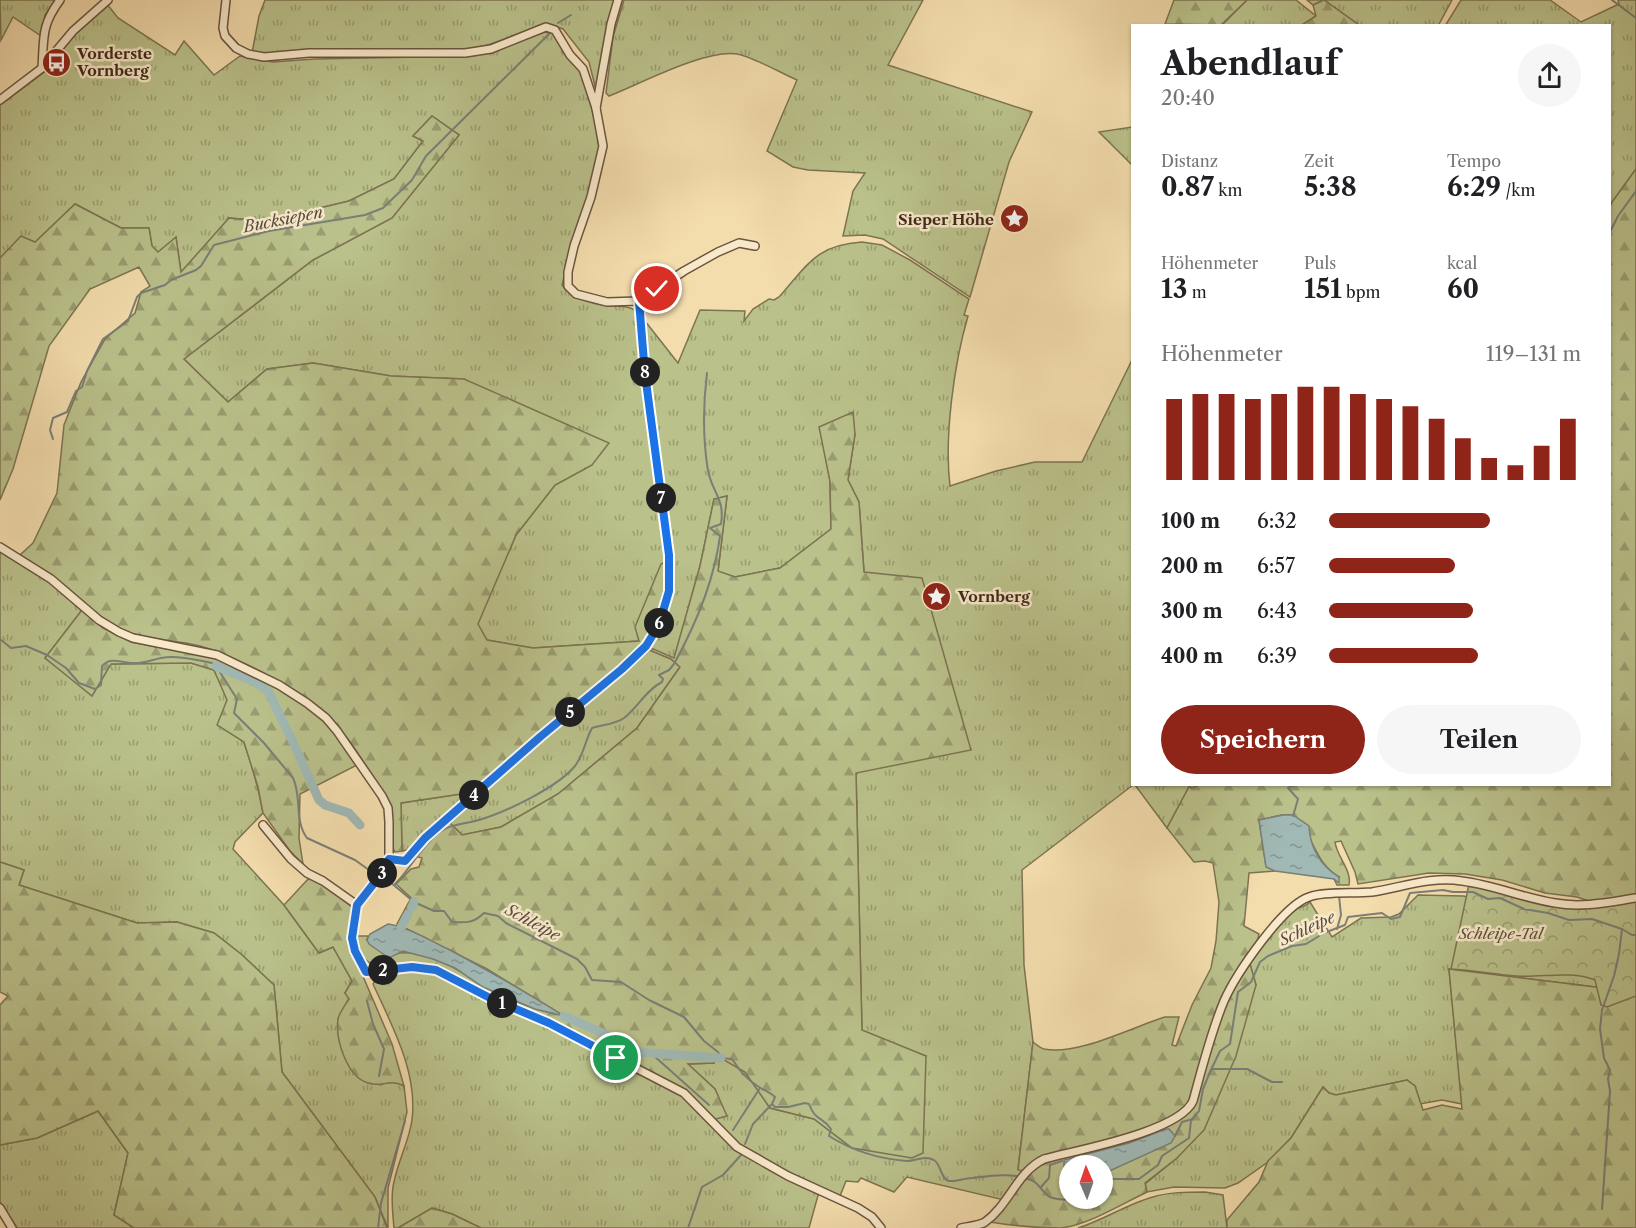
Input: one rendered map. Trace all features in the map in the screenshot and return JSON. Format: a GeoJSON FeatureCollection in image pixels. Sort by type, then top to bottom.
{"type":"FeatureCollection","features":[{"type":"Feature","properties":{"kind":"street"},"geometry":{"type":"LineString","coordinates":[[42,68],[44,28],[48,17],[60,0]]}},
{"type":"Feature","properties":{"kind":"street"},"geometry":{"type":"LineString","coordinates":[[0,100],[42,68],[73,31],[108,0]]}},
{"type":"Feature","properties":{"kind":"street"},"geometry":{"type":"LineString","coordinates":[[226,0],[223,28],[225,36],[236,48],[248,54],[264,57],[309,53],[465,53],[491,49],[543,28],[553,28],[559,33],[570,55],[583,69],[596,108],[603,146],[591,198],[574,246],[568,272],[568,286],[576,294],[607,302],[639,301],[718,252],[740,243],[755,246]]}},
{"type":"Feature","properties":{"kind":"street"},"geometry":{"type":"LineString","coordinates":[[596,108],[611,24],[618,0]]}},
{"type":"Feature","properties":{"kind":"street"},"geometry":{"type":"LineString","coordinates":[[389,859],[405,861],[425,838],[622,669],[646,646],[659,625],[669,591],[669,555],[645,374],[639,301]]}},
{"type":"Feature","properties":{"kind":"street"},"geometry":{"type":"LineString","coordinates":[[0,547],[51,579],[99,620],[119,632],[133,638],[217,655],[279,685],[320,713],[337,731],[385,802],[389,822],[389,859],[357,905],[352,938],[355,951],[366,972],[412,967],[436,970],[490,998],[549,1023],[684,1093],[738,1147],[788,1176],[858,1208],[872,1217],[881,1228]]}},
{"type":"Feature","properties":{"kind":"street"},"geometry":{"type":"LineString","coordinates":[[263,825],[291,860],[357,905]]}},
{"type":"Feature","properties":{"kind":"street"},"geometry":{"type":"LineString","coordinates":[[962,1228],[983,1223],[996,1212],[1035,1163],[1159,1126],[1185,1113],[1193,1101],[1225,1000],[1262,940],[1285,914],[1307,897],[1373,891],[1428,880],[1445,879],[1499,888],[1555,903],[1592,904],[1636,898]]}},
{"type":"Feature","properties":{"kind":"street"},"geometry":{"type":"LineString","coordinates":[[0,1208],[12,1228]]}},
{"type":"Feature","properties":{"kind":"green space"},"geometry":{"type":"Polygon","coordinates":[[[0,0],[56,0],[45,15],[41,36],[13,17],[1,40],[0,0]]]}},
{"type":"Feature","properties":{"kind":"green space"},"geometry":{"type":"Polygon","coordinates":[[[265,0],[617,0],[597,94],[589,62],[563,29],[548,24],[488,45],[463,50],[274,56],[252,53],[259,16],[265,0]]]}},
{"type":"Feature","properties":{"kind":"green space"},"geometry":{"type":"Polygon","coordinates":[[[624,0],[923,0],[888,65],[1032,112],[1009,162],[970,297],[883,239],[865,235],[843,236],[853,191],[865,173],[793,167],[767,151],[797,80],[743,55],[724,54],[691,62],[609,96],[606,93],[613,37],[624,0]]]}},
{"type":"Feature","properties":{"kind":"green space"},"geometry":{"type":"Polygon","coordinates":[[[1174,0],[1247,0],[1222,24],[1165,24],[1174,0]]]}},
{"type":"Feature","properties":{"kind":"green space"},"geometry":{"type":"Polygon","coordinates":[[[1247,0],[1296,0],[1316,16],[1304,24],[1223,24],[1247,0]]]}},
{"type":"Feature","properties":{"kind":"green space"},"geometry":{"type":"Polygon","coordinates":[[[1307,0],[1324,0],[1313,5],[1307,0]]]}},
{"type":"Feature","properties":{"kind":"green space"},"geometry":{"type":"Polygon","coordinates":[[[1324,0],[1452,0],[1439,24],[1358,24],[1324,0]]]}},
{"type":"Feature","properties":{"kind":"green space"},"geometry":{"type":"Polygon","coordinates":[[[1324,0],[1358,24],[1304,24],[1316,16],[1313,5],[1324,0]]]}},
{"type":"Feature","properties":{"kind":"green space"},"geometry":{"type":"Polygon","coordinates":[[[1461,0],[1550,0],[1581,22],[1619,4],[1618,0],[1636,0],[1636,169],[1611,204],[1611,24],[1446,24],[1461,0]]]}},
{"type":"Feature","properties":{"kind":"green space"},"geometry":{"type":"Polygon","coordinates":[[[107,4],[118,18],[175,55],[184,41],[214,75],[240,56],[273,62],[473,56],[543,32],[557,34],[563,52],[583,74],[601,146],[589,196],[572,244],[562,285],[576,297],[589,302],[626,307],[636,311],[668,560],[636,627],[639,641],[533,648],[487,640],[477,624],[516,535],[555,485],[592,465],[464,379],[391,376],[313,363],[267,369],[228,402],[184,359],[313,260],[392,218],[459,135],[432,116],[413,136],[423,141],[394,179],[349,201],[265,221],[229,218],[181,273],[176,238],[158,253],[152,246],[149,228],[121,228],[75,204],[35,243],[0,258],[0,105],[47,70],[75,33],[107,4]]]}},
{"type":"Feature","properties":{"kind":"green space"},"geometry":{"type":"Polygon","coordinates":[[[432,116],[459,135],[392,218],[313,260],[184,359],[228,402],[267,369],[313,363],[391,376],[464,379],[609,443],[592,465],[555,485],[516,535],[478,624],[487,640],[533,648],[639,641],[635,627],[661,564],[668,560],[668,590],[657,625],[646,646],[674,658],[700,566],[714,499],[727,496],[718,571],[735,577],[780,568],[831,529],[830,481],[819,427],[853,412],[855,434],[848,480],[859,502],[864,572],[922,578],[971,750],[856,773],[862,1030],[926,1056],[923,1153],[912,1158],[852,1148],[814,1119],[770,1108],[745,1072],[714,1054],[714,1063],[688,1064],[715,1089],[727,1116],[712,1120],[684,1091],[437,969],[416,964],[384,966],[369,963],[359,949],[356,936],[368,936],[367,940],[395,954],[418,954],[435,959],[502,996],[532,1008],[562,1015],[487,969],[397,924],[411,898],[396,884],[411,869],[419,867],[422,858],[418,857],[417,852],[474,792],[401,803],[402,851],[395,852],[392,810],[389,801],[344,734],[317,706],[267,675],[230,657],[200,646],[145,637],[119,628],[103,618],[60,582],[20,555],[33,543],[57,493],[64,425],[81,382],[105,339],[135,313],[141,292],[150,286],[139,267],[90,289],[49,346],[13,469],[0,500],[0,258],[21,236],[35,242],[75,204],[121,228],[149,228],[152,246],[158,252],[176,237],[181,272],[229,218],[265,221],[349,201],[394,179],[423,141],[413,136],[432,116]],[[649,650],[542,740],[450,823],[462,835],[501,827],[558,794],[637,728],[680,667],[671,659],[649,650]]]}},
{"type":"Feature","properties":{"kind":"green space"},"geometry":{"type":"Polygon","coordinates":[[[1131,127],[1131,164],[1099,132],[1131,127]]]}},
{"type":"Feature","properties":{"kind":"green space"},"geometry":{"type":"Polygon","coordinates":[[[1636,169],[1636,917],[1577,897],[1545,893],[1502,880],[1465,874],[1429,873],[1358,884],[1341,841],[1335,842],[1348,874],[1349,885],[1337,885],[1334,879],[1339,877],[1325,865],[1292,815],[1259,820],[1266,866],[1275,871],[1249,873],[1244,926],[1259,934],[1256,947],[1223,1000],[1192,1099],[1187,1107],[1164,1123],[1136,1133],[1051,1154],[1037,1160],[1023,1171],[1018,1170],[1033,1042],[1044,1049],[1073,1048],[1089,1045],[1165,1017],[1179,1017],[1172,1045],[1176,1046],[1192,1005],[1211,968],[1219,902],[1213,863],[1194,862],[1167,828],[1189,786],[1191,788],[1196,786],[1611,786],[1611,204],[1636,169]]]}},
{"type":"Feature","properties":{"kind":"green space"},"geometry":{"type":"Polygon","coordinates":[[[862,242],[882,245],[910,260],[969,299],[964,315],[968,316],[958,356],[949,423],[950,486],[996,471],[1035,462],[1082,462],[1131,362],[1132,786],[1022,870],[1024,965],[1033,1042],[1018,1169],[1023,1171],[1004,1200],[907,1177],[894,1192],[861,1178],[858,1182],[846,1181],[840,1196],[789,1175],[738,1145],[712,1120],[726,1116],[715,1089],[688,1064],[714,1063],[713,1053],[745,1071],[770,1108],[814,1119],[852,1148],[926,1056],[862,1031],[856,772],[971,749],[864,572],[859,502],[848,480],[855,434],[820,427],[830,481],[831,529],[780,568],[735,577],[718,572],[727,496],[714,499],[700,566],[674,659],[646,646],[671,592],[645,321],[678,363],[700,310],[745,311],[744,321],[753,309],[769,299],[774,300],[779,297],[813,259],[846,244],[862,242]]]}},
{"type":"Feature","properties":{"kind":"green space"},"geometry":{"type":"Polygon","coordinates":[[[0,548],[50,582],[82,610],[45,658],[92,695],[110,664],[191,663],[214,670],[243,740],[255,776],[263,813],[235,842],[233,849],[284,905],[319,953],[333,947],[352,981],[345,993],[349,998],[338,1019],[380,1085],[392,1082],[404,1086],[407,1112],[388,1188],[388,1228],[375,1197],[282,1072],[274,985],[241,954],[214,933],[177,922],[137,923],[19,885],[24,870],[0,862],[0,548]]]}},
{"type":"Feature","properties":{"kind":"green space"},"geometry":{"type":"Polygon","coordinates":[[[82,610],[103,628],[131,642],[227,662],[280,688],[325,721],[357,765],[300,794],[299,838],[303,864],[290,851],[263,813],[258,787],[244,742],[217,725],[227,700],[214,670],[191,663],[111,664],[92,696],[45,658],[82,610]]]}},
{"type":"Feature","properties":{"kind":"green space"},"geometry":{"type":"Polygon","coordinates":[[[650,650],[671,659],[680,667],[637,728],[558,794],[501,827],[462,835],[450,823],[542,740],[650,650]]]}},
{"type":"Feature","properties":{"kind":"green space"},"geometry":{"type":"Polygon","coordinates":[[[1136,786],[1189,786],[1167,828],[1136,786]]]}},
{"type":"Feature","properties":{"kind":"green space"},"geometry":{"type":"Polygon","coordinates":[[[474,792],[411,849],[402,851],[401,803],[474,792]]]}},
{"type":"Feature","properties":{"kind":"green space"},"geometry":{"type":"Polygon","coordinates":[[[0,862],[24,870],[19,885],[137,923],[177,922],[214,933],[241,954],[274,985],[282,1072],[375,1197],[387,1228],[134,1228],[114,1215],[128,1153],[98,1111],[37,1138],[0,1145],[0,1005],[8,996],[0,992],[0,862]]]}},
{"type":"Feature","properties":{"kind":"green space"},"geometry":{"type":"Polygon","coordinates":[[[310,877],[324,884],[353,908],[349,934],[353,953],[392,1044],[404,1086],[394,1083],[368,1083],[354,1073],[348,1065],[338,1037],[338,1019],[349,999],[345,993],[352,981],[333,947],[319,953],[284,905],[310,877]]]}},
{"type":"Feature","properties":{"kind":"green space","name":"Schleipe-Tal"},"geometry":{"type":"Polygon","coordinates":[[[1469,884],[1562,907],[1636,899],[1636,996],[1607,1007],[1601,1005],[1595,980],[1585,977],[1575,975],[1516,976],[1451,969],[1469,884]]]}},
{"type":"Feature","properties":{"kind":"green space"},"geometry":{"type":"Polygon","coordinates":[[[1418,895],[1463,896],[1506,904],[1636,992],[1449,969],[1462,1104],[1442,1100],[1420,1104],[1415,1086],[1407,1080],[1336,1095],[1329,1093],[1323,1087],[1291,1138],[1268,1162],[1238,1183],[1225,1188],[1174,1187],[1147,1192],[1145,1184],[1177,1158],[1256,985],[1250,964],[1284,914],[1310,902],[1332,937],[1361,918],[1391,917],[1399,914],[1418,895]]]}},
{"type":"Feature","properties":{"kind":"green space"},"geometry":{"type":"Polygon","coordinates":[[[1250,964],[1256,985],[1236,1056],[1204,1130],[1177,1158],[1145,1183],[1147,1192],[1116,1208],[1082,1223],[1061,1228],[1017,1226],[989,1221],[1029,1172],[1045,1160],[1059,1157],[1059,1209],[1113,1209],[1113,1155],[1069,1155],[1187,1113],[1192,1109],[1226,1001],[1250,964]]]}},
{"type":"Feature","properties":{"kind":"green space"},"geometry":{"type":"Polygon","coordinates":[[[1449,969],[1636,992],[1636,1228],[1227,1228],[1227,1220],[1259,1182],[1268,1161],[1291,1138],[1323,1087],[1329,1093],[1336,1095],[1407,1080],[1415,1086],[1423,1110],[1442,1105],[1462,1109],[1449,969]]]}},
{"type":"Feature","properties":{"kind":"green space"},"geometry":{"type":"Polygon","coordinates":[[[396,971],[435,973],[490,1002],[548,1026],[683,1096],[737,1149],[819,1192],[809,1228],[481,1228],[452,1214],[432,1208],[398,1228],[394,1228],[393,1187],[411,1128],[413,1102],[402,1050],[373,984],[376,979],[394,976],[396,971]]]}},
{"type":"Feature","properties":{"kind":"green space"},"geometry":{"type":"Polygon","coordinates":[[[98,1111],[128,1153],[114,1215],[134,1228],[17,1228],[0,1202],[0,1145],[37,1138],[98,1111]]]}},
{"type":"Feature","properties":{"kind":"green space"},"geometry":{"type":"Polygon","coordinates":[[[1205,1192],[1223,1195],[1227,1228],[1078,1228],[1153,1197],[1172,1193],[1205,1192]]]}},
{"type":"Feature","properties":{"kind":"green space"},"geometry":{"type":"Polygon","coordinates":[[[432,1208],[452,1214],[481,1228],[398,1228],[432,1208]]]}},
{"type":"Feature","properties":{"kind":"water"},"geometry":{"type":"Polygon","coordinates":[[[1293,815],[1309,826],[1311,841],[1317,855],[1332,873],[1339,877],[1339,883],[1334,879],[1275,871],[1266,867],[1259,820],[1293,815]]]}},
{"type":"Feature","properties":{"kind":"water"},"geometry":{"type":"Polygon","coordinates":[[[388,924],[411,931],[448,949],[564,1016],[535,1009],[483,987],[455,968],[433,959],[403,951],[389,958],[369,944],[367,940],[370,934],[388,924]]]}},
{"type":"Feature","properties":{"kind":"water"},"geometry":{"type":"Polygon","coordinates":[[[1166,1129],[1169,1129],[1175,1136],[1171,1143],[1113,1169],[1113,1155],[1083,1155],[1129,1143],[1166,1129]]]}},
{"type":"Feature","properties":{"kind":"waterway"},"geometry":{"type":"LineString","coordinates":[[1612,0],[1636,18]]}},
{"type":"Feature","properties":{"kind":"waterway","name":"Bucksiepen"},"geometry":{"type":"LineString","coordinates":[[558,23],[571,15]]}},
{"type":"Feature","properties":{"kind":"waterway","name":"Bucksiepen"},"geometry":{"type":"LineString","coordinates":[[53,439],[50,430],[53,418],[67,412],[76,391],[82,387],[87,371],[103,339],[128,321],[137,297],[141,293],[165,285],[171,280],[196,270],[214,245],[269,231],[365,215],[383,208],[412,180],[426,156],[550,33]]}},
{"type":"Feature","properties":{"kind":"waterway"},"geometry":{"type":"LineString","coordinates":[[1611,230],[1636,191]]}},
{"type":"Feature","properties":{"kind":"waterway"},"geometry":{"type":"LineString","coordinates":[[395,884],[425,846],[441,831],[451,826],[479,820],[517,805],[557,782],[575,766],[592,728],[624,718],[651,689],[662,682],[663,679],[659,675],[669,670],[674,664],[703,602],[720,536],[710,528],[721,524],[722,515],[706,459],[704,422],[707,373]]}},
{"type":"Feature","properties":{"kind":"waterway","name":"Schleipe"},"geometry":{"type":"LineString","coordinates":[[0,639],[11,648],[26,646],[47,655],[66,668],[79,683],[95,689],[101,685],[102,666],[109,661],[137,663],[174,657],[212,663],[237,699],[234,713],[264,743],[293,778],[296,785],[299,816],[307,838],[355,860],[376,875],[384,877],[414,902],[434,911],[444,911],[452,922],[469,922],[484,913],[498,916],[506,923],[577,959],[585,967],[592,980],[621,982],[649,1000],[684,1017],[721,1058],[732,1059],[751,1081],[775,1097],[772,1104],[775,1107],[809,1104],[814,1114],[831,1129],[829,1136],[847,1146],[896,1160],[907,1161],[923,1158],[934,1160],[944,1178],[949,1181],[992,1176],[1026,1178],[1033,1181],[1050,1197],[1059,1199]]}},
{"type":"Feature","properties":{"kind":"waterway"},"geometry":{"type":"LineString","coordinates":[[216,666],[255,682],[268,691],[319,800],[325,805],[349,813],[360,825]]}},
{"type":"Feature","properties":{"kind":"waterway"},"geometry":{"type":"LineString","coordinates":[[1292,786],[1288,788],[1298,799],[1293,816]]}},
{"type":"Feature","properties":{"kind":"waterway","name":"Schleipe"},"geometry":{"type":"LineString","coordinates":[[1113,1179],[1139,1179],[1158,1165],[1162,1156],[1189,1138],[1191,1121],[1199,1111],[1203,1089],[1210,1072],[1220,1051],[1230,1044],[1238,992],[1251,982],[1260,962],[1268,956],[1292,946],[1306,944],[1324,933],[1345,925],[1348,917],[1382,913],[1391,919],[1400,917],[1410,893],[1443,890],[1473,892],[1488,899],[1500,898],[1524,909],[1548,913],[1569,920],[1592,919],[1636,935]]}},
{"type":"Feature","properties":{"kind":"waterway"},"geometry":{"type":"LineString","coordinates":[[1337,929],[1341,915],[1339,896]]}},
{"type":"Feature","properties":{"kind":"waterway","name":"Schleipe"},"geometry":{"type":"LineString","coordinates":[[412,907],[414,902]]}},
{"type":"Feature","properties":{"kind":"waterway"},"geometry":{"type":"LineString","coordinates":[[401,928],[408,914]]}},
{"type":"Feature","properties":{"kind":"waterway"},"geometry":{"type":"LineString","coordinates":[[1602,1209],[1610,1070],[1604,1058],[1600,1029],[1602,1010],[1619,954],[1622,929]]}},
{"type":"Feature","properties":{"kind":"waterway"},"geometry":{"type":"LineString","coordinates":[[367,1001],[373,1024],[384,1049],[379,1076]]}},
{"type":"Feature","properties":{"kind":"waterway"},"geometry":{"type":"LineString","coordinates":[[564,1016],[605,1034],[621,1047],[636,1052],[721,1058]]}},
{"type":"Feature","properties":{"kind":"waterway"},"geometry":{"type":"LineString","coordinates":[[653,1055],[709,1105]]}},
{"type":"Feature","properties":{"kind":"waterway"},"geometry":{"type":"LineString","coordinates":[[1213,1069],[1247,1069],[1272,1082],[1282,1082]]}},
{"type":"Feature","properties":{"kind":"waterway"},"geometry":{"type":"LineString","coordinates":[[733,1130],[760,1088]]}},
{"type":"Feature","properties":{"kind":"waterway"},"geometry":{"type":"LineString","coordinates":[[745,1144],[753,1124],[771,1105]]}},
{"type":"Feature","properties":{"kind":"waterway"},"geometry":{"type":"LineString","coordinates":[[1175,1136],[1182,1122],[1193,1119]]}},
{"type":"Feature","properties":{"kind":"waterway"},"geometry":{"type":"LineString","coordinates":[[378,1228],[381,1203],[405,1121]]}},
{"type":"Feature","properties":{"kind":"waterway"},"geometry":{"type":"LineString","coordinates":[[688,1228],[702,1187],[723,1175],[741,1155]]}},
{"type":"Feature","properties":{"kind":"waterway"},"geometry":{"type":"LineString","coordinates":[[1041,1187],[1049,1178],[1050,1165],[1059,1162]]}},
{"type":"Feature","properties":{"kind":"place","name":"Vorderste Vornberg"},"geometry":{"type":"Point","coordinates":[56,62]}},
{"type":"Feature","properties":{"kind":"place","name":"Sieper Höhe"},"geometry":{"type":"Point","coordinates":[1015,219]}},
{"type":"Feature","properties":{"kind":"place","name":"Vornberg"},"geometry":{"type":"Point","coordinates":[937,596]}},
{"type":"Feature","properties":{"kind":"route"},"geometry":{"type":"LineString","coordinates":[[616,1058],[549,1023],[490,998],[436,970],[412,967],[366,972],[355,951],[352,938],[357,905],[382,873],[389,859],[405,861],[425,838],[622,669],[646,646],[659,625],[669,591],[669,555],[645,374],[639,301],[657,289]]}}]}
